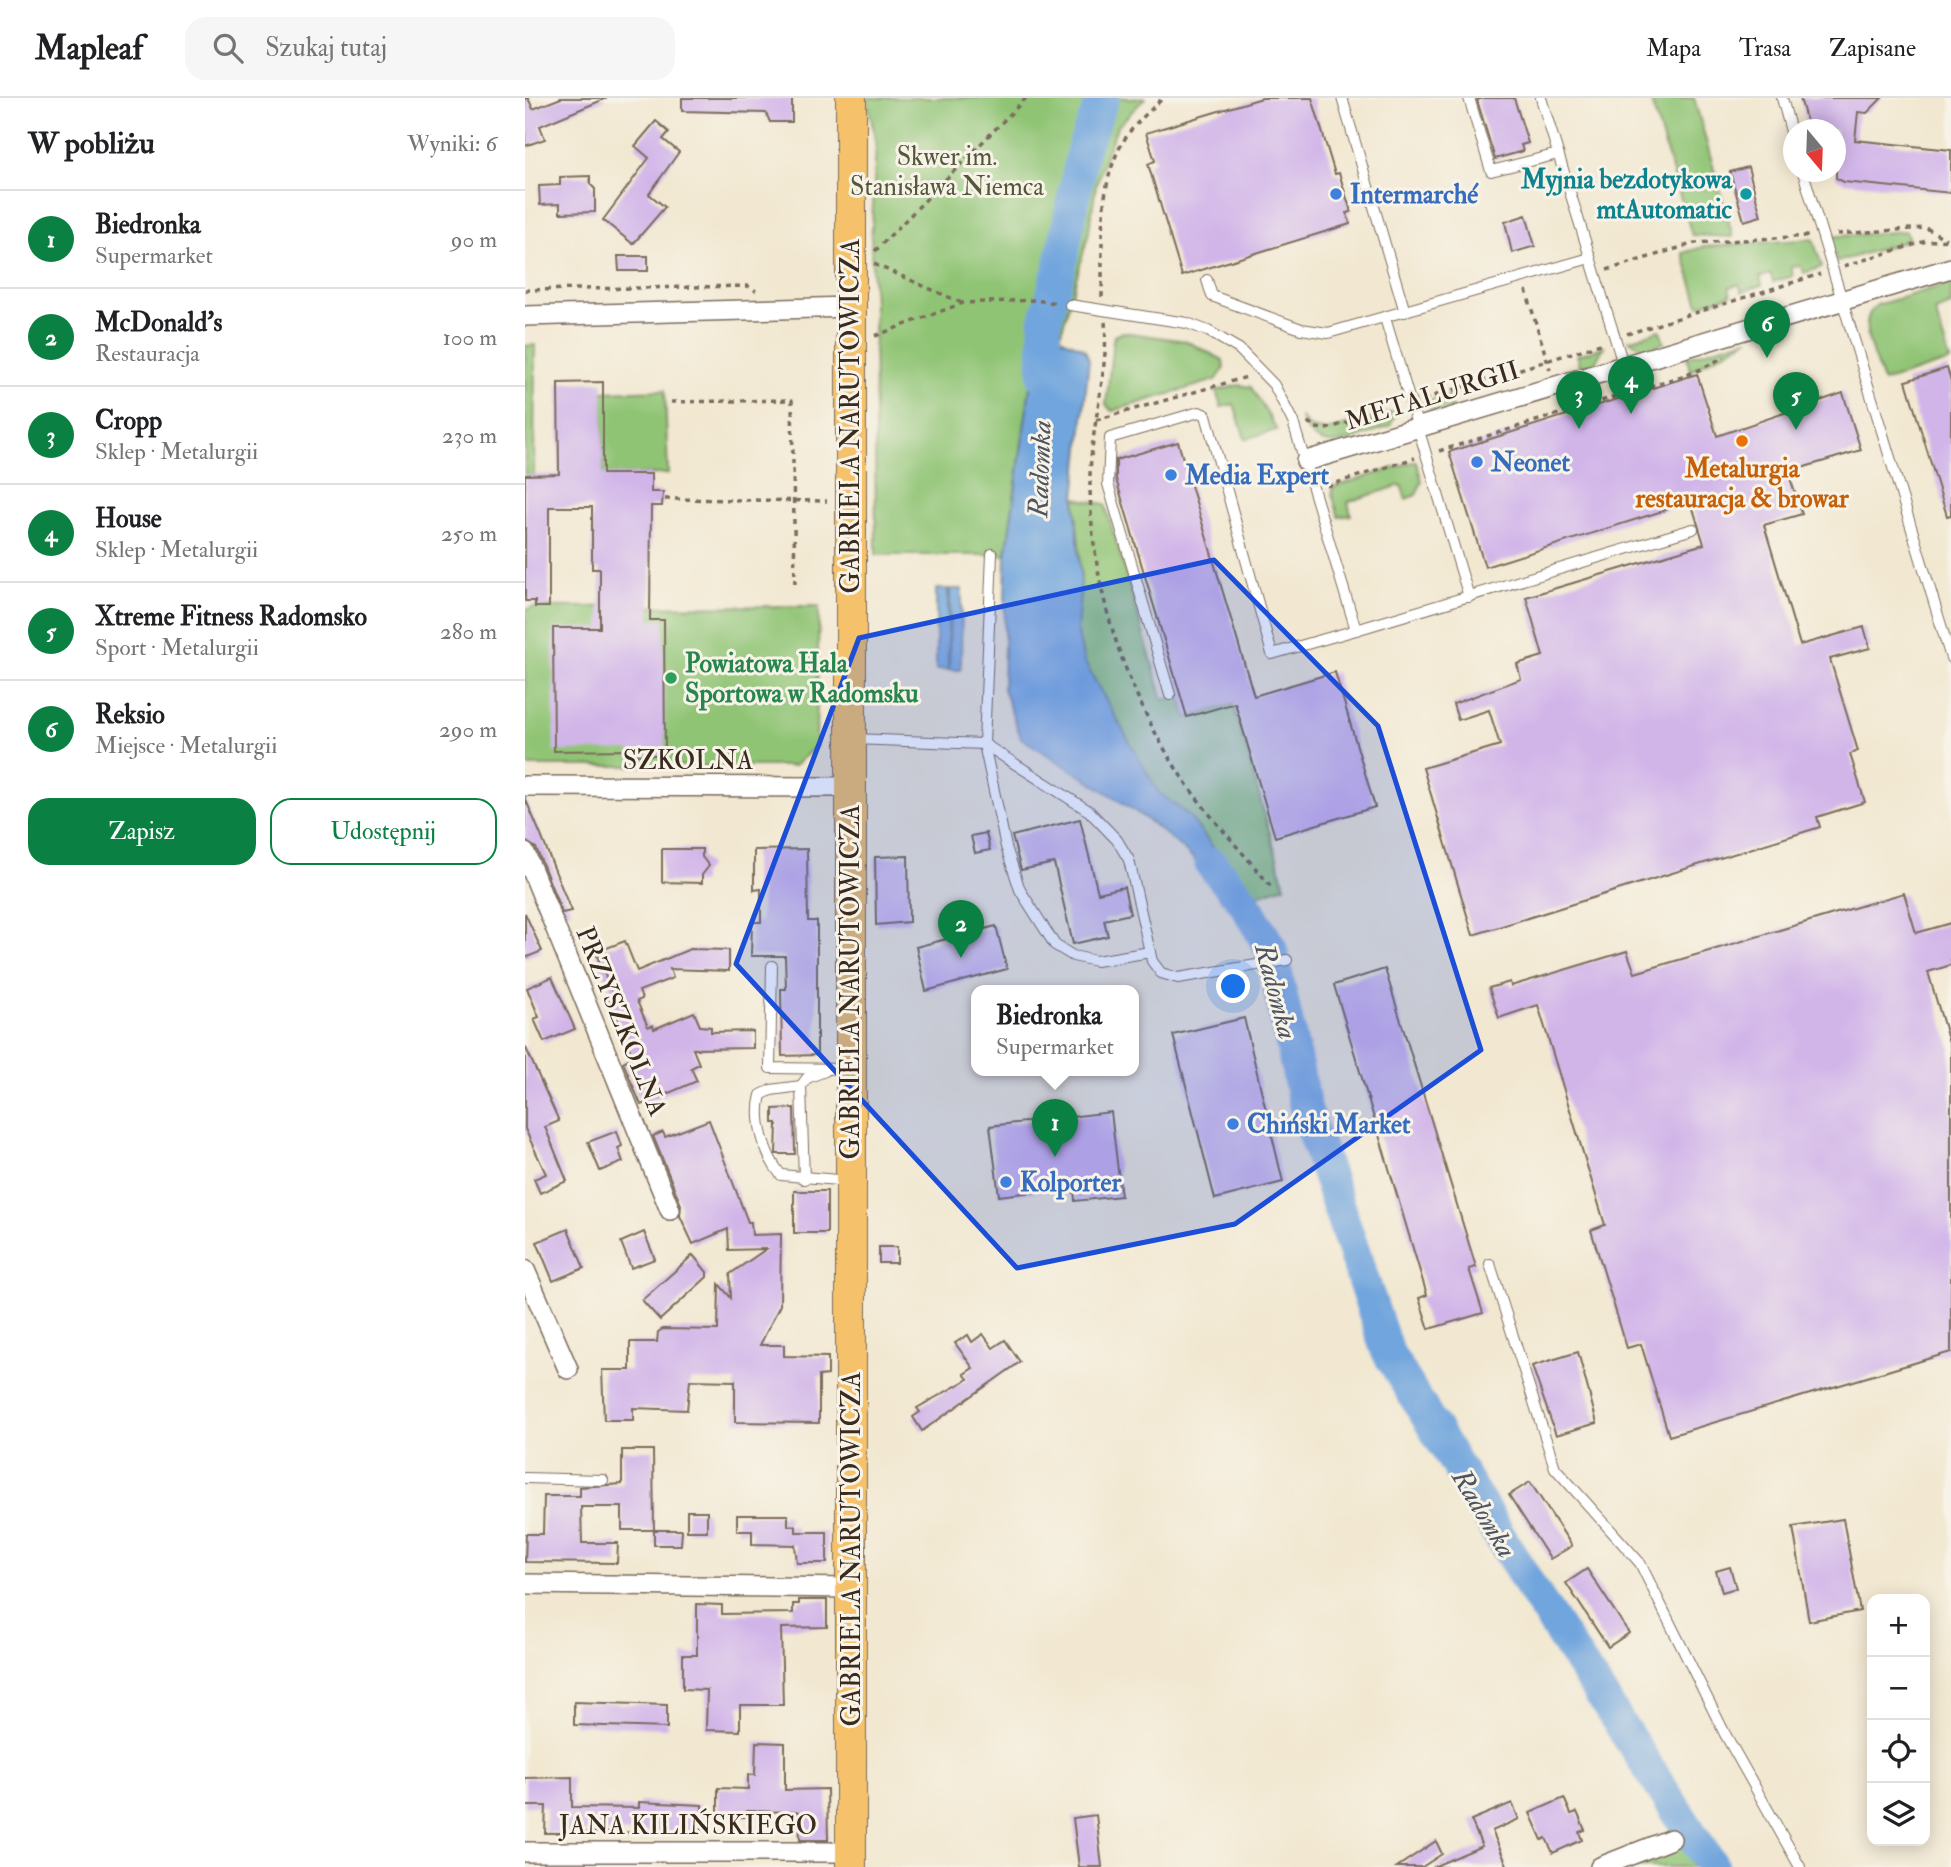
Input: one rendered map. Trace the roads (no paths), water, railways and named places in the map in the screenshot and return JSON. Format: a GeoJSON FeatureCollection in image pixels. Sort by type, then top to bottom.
{"type":"FeatureCollection","features":[{"type":"Feature","properties":{"kind":"main road","name":"GABRIELA NARUTOWICZA"},"geometry":{"type":"LineString","coordinates":[[851,98],[850,787],[840,1069],[851,1181],[851,1859]]}},
{"type":"Feature","properties":{"kind":"street","name":"METALURGII"},"geometry":{"type":"LineString","coordinates":[[1306,461],[1840,299],[1951,268]]}},
{"type":"Feature","properties":{"kind":"street"},"geometry":{"type":"LineString","coordinates":[[525,316],[849,307]]}},
{"type":"Feature","properties":{"kind":"street","name":"SZKOLNA"},"geometry":{"type":"LineString","coordinates":[[525,786],[850,787]]}},
{"type":"Feature","properties":{"kind":"street","name":"PRZYSZKOLNA"},"geometry":{"type":"LineString","coordinates":[[525,853],[670,1210]]}},
{"type":"Feature","properties":{"kind":"street"},"geometry":{"type":"LineString","coordinates":[[525,1270],[568,1370]]}},
{"type":"Feature","properties":{"kind":"street"},"geometry":{"type":"LineString","coordinates":[[525,1584],[852,1588]]}},
{"type":"Feature","properties":{"kind":"street"},"geometry":{"type":"LineString","coordinates":[[1600,1867],[1671,1839]]}},
{"type":"Feature","properties":{"kind":"street","name":"JANA KILIŃSKIEGO"},"geometry":{"type":"LineString","coordinates":[[525,1852],[851,1859]]}},
{"type":"Feature","properties":{"kind":"lane"},"geometry":{"type":"LineString","coordinates":[[1342,98],[1405,312]]}},
{"type":"Feature","properties":{"kind":"lane"},"geometry":{"type":"LineString","coordinates":[[1469,98],[1490,171],[1558,154]]}},
{"type":"Feature","properties":{"kind":"lane"},"geometry":{"type":"LineString","coordinates":[[1541,98],[1623,364]]}},
{"type":"Feature","properties":{"kind":"lane"},"geometry":{"type":"LineString","coordinates":[[1781,98],[1788,119]]}},
{"type":"Feature","properties":{"kind":"lane"},"geometry":{"type":"LineString","coordinates":[[1806,182],[1951,658]]}},
{"type":"Feature","properties":{"kind":"lane"},"geometry":{"type":"LineString","coordinates":[[1207,281],[1212,296],[1301,329],[1328,333],[1590,258]]}},
{"type":"Feature","properties":{"kind":"lane"},"geometry":{"type":"LineString","coordinates":[[1070,305],[1187,323],[1239,349],[1274,385],[1293,422],[1356,630]]}},
{"type":"Feature","properties":{"kind":"lane"},"geometry":{"type":"LineString","coordinates":[[1385,318],[1469,597]]}},
{"type":"Feature","properties":{"kind":"lane"},"geometry":{"type":"LineString","coordinates":[[1170,695],[1108,484],[1110,438],[1199,412],[1206,415],[1272,654],[1693,530]]}},
{"type":"Feature","properties":{"kind":"lane"},"geometry":{"type":"LineString","coordinates":[[992,554],[983,744],[1013,873],[1020,890],[1055,945],[1083,960],[1096,961],[1150,952]]}},
{"type":"Feature","properties":{"kind":"lane"},"geometry":{"type":"LineString","coordinates":[[850,739],[983,744],[1089,811],[1117,840],[1134,877],[1150,952],[1154,966],[1161,973],[1178,978],[1287,960]]}},
{"type":"Feature","properties":{"kind":"lane"},"geometry":{"type":"LineString","coordinates":[[772,966],[770,1068],[840,1069]]}},
{"type":"Feature","properties":{"kind":"lane"},"geometry":{"type":"LineString","coordinates":[[804,1178],[801,1086],[807,1078],[840,1069]]}},
{"type":"Feature","properties":{"kind":"lane"},"geometry":{"type":"LineString","coordinates":[[801,1086],[771,1090],[761,1096],[758,1104],[759,1125],[773,1166],[781,1175],[851,1181]]}},
{"type":"Feature","properties":{"kind":"lane"},"geometry":{"type":"LineString","coordinates":[[1490,1264],[1555,1468],[1640,1563],[1730,1744],[1800,1867]]}},
{"type":"Feature","properties":{"kind":"lane"},"geometry":{"type":"LineString","coordinates":[[525,1478],[603,1480]]}},
{"type":"Feature","properties":{"kind":"water"},"geometry":{"type":"Polygon","coordinates":[[[1046,332],[1084,348],[1089,359],[1075,498],[1081,581],[1077,630],[1084,661],[1159,793],[1188,815],[1251,897],[1231,902],[1209,875],[1160,830],[1107,792],[1021,738],[1003,689],[1006,555],[1036,345],[1046,332]]]}},
{"type":"Feature","properties":{"kind":"water"},"geometry":{"type":"Polygon","coordinates":[[[936,589],[948,589],[948,670],[936,670],[936,589]]]}},
{"type":"Feature","properties":{"kind":"water"},"geometry":{"type":"Polygon","coordinates":[[[950,589],[962,589],[961,670],[949,670],[950,589]]]}},
{"type":"Feature","properties":{"kind":"waterway","name":"Radomka"},"geometry":{"type":"LineString","coordinates":[[1044,378],[1045,322],[1061,262],[1083,149],[1103,98]]}},
{"type":"Feature","properties":{"kind":"waterway","name":"Radomka"},"geometry":{"type":"LineString","coordinates":[[1211,864],[1244,902],[1271,949],[1306,1110],[1387,1351],[1535,1594],[1713,1867]]}},
{"type":"Feature","properties":{"kind":"place","name":"Intermarché"},"geometry":{"type":"Point","coordinates":[1336,194]}},
{"type":"Feature","properties":{"kind":"place","name":"Myjnia bezdotykowa mtAutomatic"},"geometry":{"type":"Point","coordinates":[1746,194]}},
{"type":"Feature","properties":{"kind":"place","name":"Reksio"},"geometry":{"type":"Point","coordinates":[1767,358]}},
{"type":"Feature","properties":{"kind":"place","name":"House"},"geometry":{"type":"Point","coordinates":[1631,414]}},
{"type":"Feature","properties":{"kind":"place","name":"Cropp"},"geometry":{"type":"Point","coordinates":[1579,429]}},
{"type":"Feature","properties":{"kind":"place","name":"Xtreme Fitness Radomsko"},"geometry":{"type":"Point","coordinates":[1796,430]}},
{"type":"Feature","properties":{"kind":"place","name":"Metalurgia restauracja & browar"},"geometry":{"type":"Point","coordinates":[1742,441]}},
{"type":"Feature","properties":{"kind":"place","name":"Neonet"},"geometry":{"type":"Point","coordinates":[1477,462]}},
{"type":"Feature","properties":{"kind":"place","name":"Media Expert"},"geometry":{"type":"Point","coordinates":[1171,475]}},
{"type":"Feature","properties":{"kind":"place","name":"Powiatowa Hala Sportowa w Radomsku"},"geometry":{"type":"Point","coordinates":[671,678]}},
{"type":"Feature","properties":{"kind":"place","name":"McDonald's"},"geometry":{"type":"Point","coordinates":[961,958]}},
{"type":"Feature","properties":{"kind":"place","name":"Chiński Market"},"geometry":{"type":"Point","coordinates":[1233,1124]}},
{"type":"Feature","properties":{"kind":"place","name":"Biedronka"},"geometry":{"type":"Point","coordinates":[1055,1157]}},
{"type":"Feature","properties":{"kind":"place","name":"Kolporter"},"geometry":{"type":"Point","coordinates":[1006,1182]}},
{"type":"Feature","properties":{"kind":"park label","name":"Skwer im. Stanisława Niemca"},"geometry":{"type":"Point","coordinates":[947,171]}}]}
